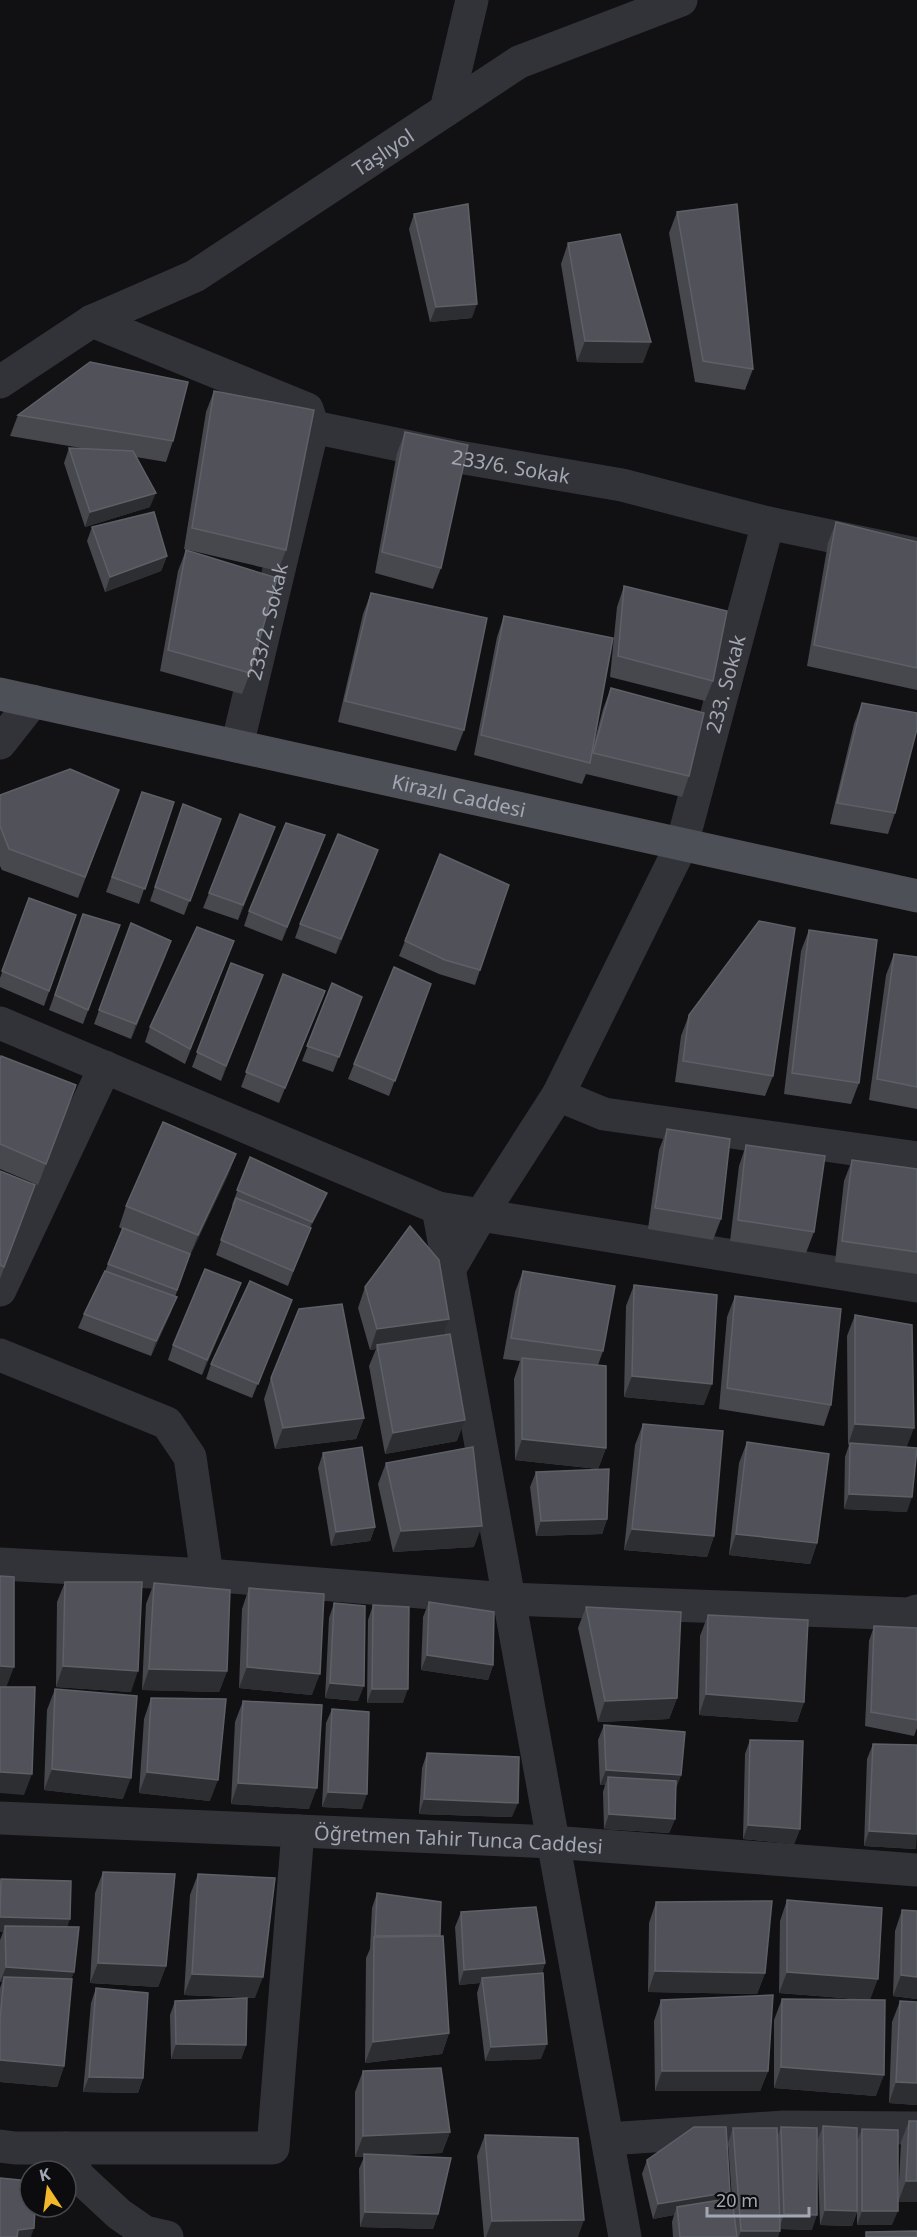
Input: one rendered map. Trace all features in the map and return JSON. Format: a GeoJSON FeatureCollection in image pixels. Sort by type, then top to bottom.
{"type":"FeatureCollection","features":[{"type":"Feature","properties":{"kind":"main road","name":"Kirazlı Caddesi"},"geometry":{"type":"LineString","coordinates":[[0,694],[917,896]]}},
{"type":"Feature","properties":{"kind":"street"},"geometry":{"type":"LineString","coordinates":[[446,110],[472,0]]}},
{"type":"Feature","properties":{"kind":"street","name":"Taşlıyol"},"geometry":{"type":"LineString","coordinates":[[0,382],[92,321],[195,276],[519,62],[681,0]]}},
{"type":"Feature","properties":{"kind":"street"},"geometry":{"type":"LineString","coordinates":[[92,321],[306,409],[313,427]]}},
{"type":"Feature","properties":{"kind":"street","name":"233/6. Sokak"},"geometry":{"type":"LineString","coordinates":[[313,427],[453,456],[622,485],[768,523],[917,554]]}},
{"type":"Feature","properties":{"kind":"street","name":"233/2. Sokak"},"geometry":{"type":"LineString","coordinates":[[237,746],[313,427]]}},
{"type":"Feature","properties":{"kind":"street","name":"233. Sokak"},"geometry":{"type":"LineString","coordinates":[[449,1270],[481,1215],[558,1095],[682,844],[768,523]]}},
{"type":"Feature","properties":{"kind":"street"},"geometry":{"type":"LineString","coordinates":[[0,743],[33,701]]}},
{"type":"Feature","properties":{"kind":"street"},"geometry":{"type":"LineString","coordinates":[[0,1023],[438,1208],[917,1287]]}},
{"type":"Feature","properties":{"kind":"street"},"geometry":{"type":"LineString","coordinates":[[0,1290],[105,1067]]}},
{"type":"Feature","properties":{"kind":"street"},"geometry":{"type":"LineString","coordinates":[[558,1095],[604,1114],[917,1158]]}},
{"type":"Feature","properties":{"kind":"street"},"geometry":{"type":"LineString","coordinates":[[438,1208],[625,2237]]}},
{"type":"Feature","properties":{"kind":"street"},"geometry":{"type":"LineString","coordinates":[[0,1355],[167,1423],[190,1457],[207,1575]]}},
{"type":"Feature","properties":{"kind":"street"},"geometry":{"type":"LineString","coordinates":[[0,1564],[207,1575],[508,1599],[909,1614],[917,1611]]}},
{"type":"Feature","properties":{"kind":"street","name":"Öğretmen Tahir Tunca Caddesi"},"geometry":{"type":"LineString","coordinates":[[0,1818],[552,1842],[917,1870]]}},
{"type":"Feature","properties":{"kind":"street"},"geometry":{"type":"LineString","coordinates":[[0,2146],[273,2148],[298,1831]]}},
{"type":"Feature","properties":{"kind":"street"},"geometry":{"type":"LineString","coordinates":[[608,2139],[784,2127],[917,2128]]}},
{"type":"Feature","properties":{"kind":"street"},"geometry":{"type":"LineString","coordinates":[[66,2148],[78,2176],[119,2214],[145,2232],[167,2237]]}},
{"type":"Feature","properties":{"kind":"building"},"geometry":{"type":"Polygon","coordinates":[[[468,204],[477,304],[436,307],[414,214],[468,204]]]}},
{"type":"Feature","properties":{"kind":"building"},"geometry":{"type":"Polygon","coordinates":[[[737,204],[753,369],[703,361],[677,212],[737,204]]]}},
{"type":"Feature","properties":{"kind":"building"},"geometry":{"type":"Polygon","coordinates":[[[620,234],[651,342],[585,341],[568,243],[620,234]]]}},
{"type":"Feature","properties":{"kind":"building"},"geometry":{"type":"Polygon","coordinates":[[[90,362],[188,382],[173,441],[18,415],[90,362]]]}},
{"type":"Feature","properties":{"kind":"building"},"geometry":{"type":"Polygon","coordinates":[[[214,391],[314,410],[286,550],[192,528],[214,391]]]}},
{"type":"Feature","properties":{"kind":"building"},"geometry":{"type":"Polygon","coordinates":[[[405,432],[468,445],[441,568],[382,552],[405,432]]]}},
{"type":"Feature","properties":{"kind":"building"},"geometry":{"type":"Polygon","coordinates":[[[69,448],[133,451],[156,493],[90,512],[69,448]]]}},
{"type":"Feature","properties":{"kind":"building"},"geometry":{"type":"Polygon","coordinates":[[[154,512],[167,556],[110,577],[92,527],[154,512]]]}},
{"type":"Feature","properties":{"kind":"building"},"geometry":{"type":"Polygon","coordinates":[[[836,522],[917,542],[917,668],[814,645],[836,522]]]}},
{"type":"Feature","properties":{"kind":"building"},"geometry":{"type":"Polygon","coordinates":[[[186,550],[277,578],[250,673],[168,650],[186,550]]]}},
{"type":"Feature","properties":{"kind":"building"},"geometry":{"type":"Polygon","coordinates":[[[624,586],[727,611],[713,681],[618,656],[624,586]]]}},
{"type":"Feature","properties":{"kind":"building"},"geometry":{"type":"Polygon","coordinates":[[[371,593],[487,618],[464,730],[345,701],[371,593]]]}},
{"type":"Feature","properties":{"kind":"building"},"geometry":{"type":"Polygon","coordinates":[[[504,616],[613,638],[590,763],[481,735],[504,616]]]}},
{"type":"Feature","properties":{"kind":"building"},"geometry":{"type":"Polygon","coordinates":[[[611,688],[704,713],[689,776],[593,753],[611,688]]]}},
{"type":"Feature","properties":{"kind":"building"},"geometry":{"type":"Polygon","coordinates":[[[862,703],[917,713],[917,729],[895,813],[837,803],[862,703]]]}},
{"type":"Feature","properties":{"kind":"building"},"geometry":{"type":"Polygon","coordinates":[[[70,769],[119,790],[85,877],[9,849],[0,826],[0,795],[70,769]]]}},
{"type":"Feature","properties":{"kind":"building"},"geometry":{"type":"Polygon","coordinates":[[[142,792],[174,802],[145,889],[112,877],[142,792]]]}},
{"type":"Feature","properties":{"kind":"building"},"geometry":{"type":"Polygon","coordinates":[[[183,804],[221,819],[190,901],[155,887],[183,804]]]}},
{"type":"Feature","properties":{"kind":"building"},"geometry":{"type":"Polygon","coordinates":[[[240,814],[275,827],[243,905],[209,893],[240,814]]]}},
{"type":"Feature","properties":{"kind":"building"},"geometry":{"type":"Polygon","coordinates":[[[286,823],[325,835],[287,927],[249,911],[286,823]]]}},
{"type":"Feature","properties":{"kind":"building"},"geometry":{"type":"Polygon","coordinates":[[[338,834],[378,850],[341,939],[300,924],[338,834]]]}},
{"type":"Feature","properties":{"kind":"building"},"geometry":{"type":"Polygon","coordinates":[[[440,854],[509,885],[480,970],[445,960],[405,941],[440,854]]]}},
{"type":"Feature","properties":{"kind":"building"},"geometry":{"type":"Polygon","coordinates":[[[29,898],[76,915],[49,991],[2,971],[29,898]]]}},
{"type":"Feature","properties":{"kind":"building"},"geometry":{"type":"Polygon","coordinates":[[[83,914],[120,925],[88,1010],[55,995],[83,914]]]}},
{"type":"Feature","properties":{"kind":"building"},"geometry":{"type":"Polygon","coordinates":[[[759,921],[795,928],[773,1076],[683,1061],[689,1015],[759,921]]]}},
{"type":"Feature","properties":{"kind":"building"},"geometry":{"type":"Polygon","coordinates":[[[131,923],[171,941],[136,1024],[99,1010],[131,923]]]}},
{"type":"Feature","properties":{"kind":"building"},"geometry":{"type":"Polygon","coordinates":[[[197,927],[234,941],[190,1049],[150,1027],[197,927]]]}},
{"type":"Feature","properties":{"kind":"building"},"geometry":{"type":"Polygon","coordinates":[[[809,930],[877,940],[859,1083],[792,1073],[809,930]]]}},
{"type":"Feature","properties":{"kind":"building"},"geometry":{"type":"Polygon","coordinates":[[[894,954],[917,957],[917,1087],[877,1079],[894,954]]]}},
{"type":"Feature","properties":{"kind":"building"},"geometry":{"type":"Polygon","coordinates":[[[231,963],[263,975],[226,1066],[197,1052],[231,963]]]}},
{"type":"Feature","properties":{"kind":"building"},"geometry":{"type":"Polygon","coordinates":[[[394,967],[431,984],[395,1081],[354,1064],[394,967]]]}},
{"type":"Feature","properties":{"kind":"building"},"geometry":{"type":"Polygon","coordinates":[[[283,974],[325,991],[285,1088],[246,1072],[283,974]]]}},
{"type":"Feature","properties":{"kind":"building"},"geometry":{"type":"Polygon","coordinates":[[[332,983],[362,997],[339,1057],[307,1046],[332,983]]]}},
{"type":"Feature","properties":{"kind":"building"},"geometry":{"type":"Polygon","coordinates":[[[1,1056],[76,1085],[46,1164],[0,1144],[1,1056]]]}},
{"type":"Feature","properties":{"kind":"building"},"geometry":{"type":"Polygon","coordinates":[[[163,1122],[236,1154],[198,1235],[126,1206],[163,1122]]]}},
{"type":"Feature","properties":{"kind":"building"},"geometry":{"type":"Polygon","coordinates":[[[667,1129],[730,1139],[721,1219],[655,1208],[667,1129]]]}},
{"type":"Feature","properties":{"kind":"building"},"geometry":{"type":"Polygon","coordinates":[[[746,1145],[825,1156],[814,1232],[738,1220],[746,1145]]]}},
{"type":"Feature","properties":{"kind":"building"},"geometry":{"type":"Polygon","coordinates":[[[250,1157],[327,1193],[312,1222],[237,1190],[250,1157]]]}},
{"type":"Feature","properties":{"kind":"building"},"geometry":{"type":"Polygon","coordinates":[[[852,1160],[917,1169],[917,1252],[842,1241],[852,1160]]]}},
{"type":"Feature","properties":{"kind":"building"},"geometry":{"type":"Polygon","coordinates":[[[0,1171],[35,1185],[4,1267],[0,1265],[0,1171]]]}},
{"type":"Feature","properties":{"kind":"building"},"geometry":{"type":"Polygon","coordinates":[[[236,1198],[311,1228],[293,1271],[221,1240],[236,1198]]]}},
{"type":"Feature","properties":{"kind":"building"},"geometry":{"type":"Polygon","coordinates":[[[410,1226],[439,1260],[449,1319],[377,1329],[365,1287],[410,1226]]]}},
{"type":"Feature","properties":{"kind":"building"},"geometry":{"type":"Polygon","coordinates":[[[123,1228],[190,1254],[177,1290],[108,1264],[123,1228]]]}},
{"type":"Feature","properties":{"kind":"building"},"geometry":{"type":"Polygon","coordinates":[[[205,1269],[241,1283],[207,1360],[173,1345],[205,1269]]]}},
{"type":"Feature","properties":{"kind":"building"},"geometry":{"type":"Polygon","coordinates":[[[105,1271],[177,1297],[156,1341],[84,1314],[105,1271]]]}},
{"type":"Feature","properties":{"kind":"building"},"geometry":{"type":"Polygon","coordinates":[[[523,1271],[615,1286],[603,1351],[511,1338],[523,1271]]]}},
{"type":"Feature","properties":{"kind":"building"},"geometry":{"type":"Polygon","coordinates":[[[250,1281],[292,1300],[258,1384],[211,1364],[250,1281]]]}},
{"type":"Feature","properties":{"kind":"building"},"geometry":{"type":"Polygon","coordinates":[[[634,1285],[717,1295],[712,1384],[632,1376],[634,1285]]]}},
{"type":"Feature","properties":{"kind":"building"},"geometry":{"type":"Polygon","coordinates":[[[735,1296],[841,1309],[831,1405],[727,1388],[735,1296]]]}},
{"type":"Feature","properties":{"kind":"building"},"geometry":{"type":"Polygon","coordinates":[[[342,1304],[364,1418],[283,1428],[271,1378],[299,1309],[342,1304]]]}},
{"type":"Feature","properties":{"kind":"building"},"geometry":{"type":"Polygon","coordinates":[[[855,1315],[912,1325],[914,1428],[855,1424],[855,1315]]]}},
{"type":"Feature","properties":{"kind":"building"},"geometry":{"type":"Polygon","coordinates":[[[450,1334],[465,1420],[393,1433],[377,1345],[450,1334]]]}},
{"type":"Feature","properties":{"kind":"building"},"geometry":{"type":"Polygon","coordinates":[[[522,1358],[606,1366],[606,1448],[522,1439],[522,1358]]]}},
{"type":"Feature","properties":{"kind":"building"},"geometry":{"type":"Polygon","coordinates":[[[643,1424],[723,1431],[714,1536],[632,1529],[643,1424]]]}},
{"type":"Feature","properties":{"kind":"building"},"geometry":{"type":"Polygon","coordinates":[[[747,1442],[829,1454],[817,1543],[736,1534],[747,1442]]]}},
{"type":"Feature","properties":{"kind":"building"},"geometry":{"type":"Polygon","coordinates":[[[850,1443],[917,1448],[912,1497],[849,1494],[850,1443]]]}},
{"type":"Feature","properties":{"kind":"building"},"geometry":{"type":"Polygon","coordinates":[[[362,1447],[375,1527],[336,1532],[323,1453],[362,1447]]]}},
{"type":"Feature","properties":{"kind":"building"},"geometry":{"type":"Polygon","coordinates":[[[473,1447],[482,1526],[401,1531],[386,1463],[473,1447]]]}},
{"type":"Feature","properties":{"kind":"building"},"geometry":{"type":"Polygon","coordinates":[[[609,1469],[607,1519],[541,1521],[536,1472],[609,1469]]]}},
{"type":"Feature","properties":{"kind":"building"},"geometry":{"type":"Polygon","coordinates":[[[0,1576],[14,1577],[14,1667],[0,1666],[0,1576]]]}},
{"type":"Feature","properties":{"kind":"building"},"geometry":{"type":"Polygon","coordinates":[[[65,1582],[142,1582],[138,1671],[63,1666],[65,1582]]]}},
{"type":"Feature","properties":{"kind":"building"},"geometry":{"type":"Polygon","coordinates":[[[154,1583],[230,1590],[227,1671],[149,1669],[154,1583]]]}},
{"type":"Feature","properties":{"kind":"building"},"geometry":{"type":"Polygon","coordinates":[[[249,1588],[324,1594],[320,1674],[247,1667],[249,1588]]]}},
{"type":"Feature","properties":{"kind":"building"},"geometry":{"type":"Polygon","coordinates":[[[429,1602],[494,1612],[493,1665],[427,1655],[429,1602]]]}},
{"type":"Feature","properties":{"kind":"building"},"geometry":{"type":"Polygon","coordinates":[[[334,1603],[365,1606],[364,1686],[330,1683],[334,1603]]]}},
{"type":"Feature","properties":{"kind":"building"},"geometry":{"type":"Polygon","coordinates":[[[373,1605],[409,1607],[408,1689],[372,1689],[373,1605]]]}},
{"type":"Feature","properties":{"kind":"building"},"geometry":{"type":"Polygon","coordinates":[[[586,1607],[681,1612],[677,1698],[605,1701],[586,1607]]]}},
{"type":"Feature","properties":{"kind":"building"},"geometry":{"type":"Polygon","coordinates":[[[708,1615],[808,1620],[804,1702],[706,1694],[708,1615]]]}},
{"type":"Feature","properties":{"kind":"building"},"geometry":{"type":"Polygon","coordinates":[[[874,1626],[917,1628],[917,1720],[871,1712],[874,1626]]]}},
{"type":"Feature","properties":{"kind":"building"},"geometry":{"type":"Polygon","coordinates":[[[0,1687],[35,1687],[32,1774],[0,1772],[0,1687]]]}},
{"type":"Feature","properties":{"kind":"building"},"geometry":{"type":"Polygon","coordinates":[[[55,1689],[137,1696],[131,1778],[52,1769],[55,1689]]]}},
{"type":"Feature","properties":{"kind":"building"},"geometry":{"type":"Polygon","coordinates":[[[151,1698],[226,1699],[218,1780],[147,1772],[151,1698]]]}},
{"type":"Feature","properties":{"kind":"building"},"geometry":{"type":"Polygon","coordinates":[[[243,1701],[322,1705],[317,1788],[238,1783],[243,1701]]]}},
{"type":"Feature","properties":{"kind":"building"},"geometry":{"type":"Polygon","coordinates":[[[332,1709],[369,1712],[367,1794],[328,1792],[332,1709]]]}},
{"type":"Feature","properties":{"kind":"building"},"geometry":{"type":"Polygon","coordinates":[[[604,1725],[685,1732],[681,1775],[606,1770],[604,1725]]]}},
{"type":"Feature","properties":{"kind":"building"},"geometry":{"type":"Polygon","coordinates":[[[750,1740],[803,1741],[800,1829],[748,1825],[750,1740]]]}},
{"type":"Feature","properties":{"kind":"building"},"geometry":{"type":"Polygon","coordinates":[[[873,1744],[917,1745],[917,1834],[869,1831],[873,1744]]]}},
{"type":"Feature","properties":{"kind":"building"},"geometry":{"type":"Polygon","coordinates":[[[427,1753],[519,1757],[518,1803],[424,1799],[427,1753]]]}},
{"type":"Feature","properties":{"kind":"building"},"geometry":{"type":"Polygon","coordinates":[[[608,1777],[676,1781],[675,1819],[609,1814],[608,1777]]]}},
{"type":"Feature","properties":{"kind":"building"},"geometry":{"type":"Polygon","coordinates":[[[103,1872],[175,1874],[166,1966],[98,1963],[103,1872]]]}},
{"type":"Feature","properties":{"kind":"building"},"geometry":{"type":"Polygon","coordinates":[[[198,1874],[275,1878],[263,1977],[192,1974],[198,1874]]]}},
{"type":"Feature","properties":{"kind":"building"},"geometry":{"type":"Polygon","coordinates":[[[1,1879],[71,1881],[70,1919],[0,1917],[1,1879]]]}},
{"type":"Feature","properties":{"kind":"building"},"geometry":{"type":"Polygon","coordinates":[[[377,1893],[441,1902],[440,1935],[375,1936],[377,1893]]]}},
{"type":"Feature","properties":{"kind":"building"},"geometry":{"type":"Polygon","coordinates":[[[787,1900],[882,1908],[878,1979],[787,1972],[787,1900]]]}},
{"type":"Feature","properties":{"kind":"building"},"geometry":{"type":"Polygon","coordinates":[[[772,1901],[765,1973],[655,1971],[656,1902],[772,1901]]]}},
{"type":"Feature","properties":{"kind":"building"},"geometry":{"type":"Polygon","coordinates":[[[536,1907],[545,1963],[464,1970],[461,1912],[536,1907]]]}},
{"type":"Feature","properties":{"kind":"building"},"geometry":{"type":"Polygon","coordinates":[[[902,1910],[917,1911],[917,1977],[901,1975],[902,1910]]]}},
{"type":"Feature","properties":{"kind":"building"},"geometry":{"type":"Polygon","coordinates":[[[5,1926],[79,1927],[74,1972],[6,1967],[5,1926]]]}},
{"type":"Feature","properties":{"kind":"building"},"geometry":{"type":"Polygon","coordinates":[[[443,1936],[449,2033],[373,2042],[374,1937],[443,1936]]]}},
{"type":"Feature","properties":{"kind":"building"},"geometry":{"type":"Polygon","coordinates":[[[543,1973],[547,2044],[491,2047],[482,1978],[543,1973]]]}},
{"type":"Feature","properties":{"kind":"building"},"geometry":{"type":"Polygon","coordinates":[[[4,1977],[72,1979],[64,2066],[0,2060],[0,2019],[4,1977]]]}},
{"type":"Feature","properties":{"kind":"building"},"geometry":{"type":"Polygon","coordinates":[[[96,1988],[148,1993],[143,2078],[89,2077],[96,1988]]]}},
{"type":"Feature","properties":{"kind":"building"},"geometry":{"type":"Polygon","coordinates":[[[773,1995],[768,2071],[662,2071],[661,2000],[773,1995]]]}},
{"type":"Feature","properties":{"kind":"building"},"geometry":{"type":"Polygon","coordinates":[[[247,1998],[246,2045],[176,2044],[175,2001],[247,1998]]]}},
{"type":"Feature","properties":{"kind":"building"},"geometry":{"type":"Polygon","coordinates":[[[782,1999],[885,2000],[884,2075],[781,2067],[782,1999]]]}},
{"type":"Feature","properties":{"kind":"building"},"geometry":{"type":"Polygon","coordinates":[[[900,2001],[917,2002],[917,2083],[896,2082],[900,2001]]]}},
{"type":"Feature","properties":{"kind":"building"},"geometry":{"type":"Polygon","coordinates":[[[441,2068],[450,2132],[363,2136],[363,2071],[441,2068]]]}},
{"type":"Feature","properties":{"kind":"building"},"geometry":{"type":"Polygon","coordinates":[[[909,2121],[917,2121],[917,2181],[906,2181],[909,2121]]]}},
{"type":"Feature","properties":{"kind":"building"},"geometry":{"type":"Polygon","coordinates":[[[823,2126],[857,2128],[857,2211],[825,2210],[823,2126]]]}},
{"type":"Feature","properties":{"kind":"building"},"geometry":{"type":"Polygon","coordinates":[[[694,2127],[726,2127],[730,2192],[658,2204],[647,2160],[694,2127]]]}},
{"type":"Feature","properties":{"kind":"building"},"geometry":{"type":"Polygon","coordinates":[[[781,2127],[817,2128],[817,2215],[784,2214],[781,2127]]]}},
{"type":"Feature","properties":{"kind":"building"},"geometry":{"type":"Polygon","coordinates":[[[733,2128],[777,2128],[780,2231],[741,2231],[733,2128]]]}},
{"type":"Feature","properties":{"kind":"building"},"geometry":{"type":"Polygon","coordinates":[[[862,2129],[898,2130],[898,2211],[862,2211],[862,2129]]]}},
{"type":"Feature","properties":{"kind":"building"},"geometry":{"type":"Polygon","coordinates":[[[485,2135],[578,2138],[584,2220],[492,2221],[485,2135]]]}},
{"type":"Feature","properties":{"kind":"building"},"geometry":{"type":"Polygon","coordinates":[[[364,2154],[451,2158],[438,2214],[365,2212],[364,2154]]]}},
{"type":"Feature","properties":{"kind":"building"},"geometry":{"type":"Polygon","coordinates":[[[0,2178],[18,2180],[18,2219],[34,2219],[34,2228],[18,2230],[17,2237],[0,2237],[0,2178]]]}},
{"type":"Feature","properties":{"kind":"building"},"geometry":{"type":"Polygon","coordinates":[[[732,2198],[737,2237],[680,2237],[677,2207],[732,2198]]]}},
{"type":"Feature","properties":{"kind":"building"},"geometry":{"type":"Polygon","coordinates":[[[917,2231],[917,2237],[866,2237],[866,2232],[917,2231]]]}}]}
